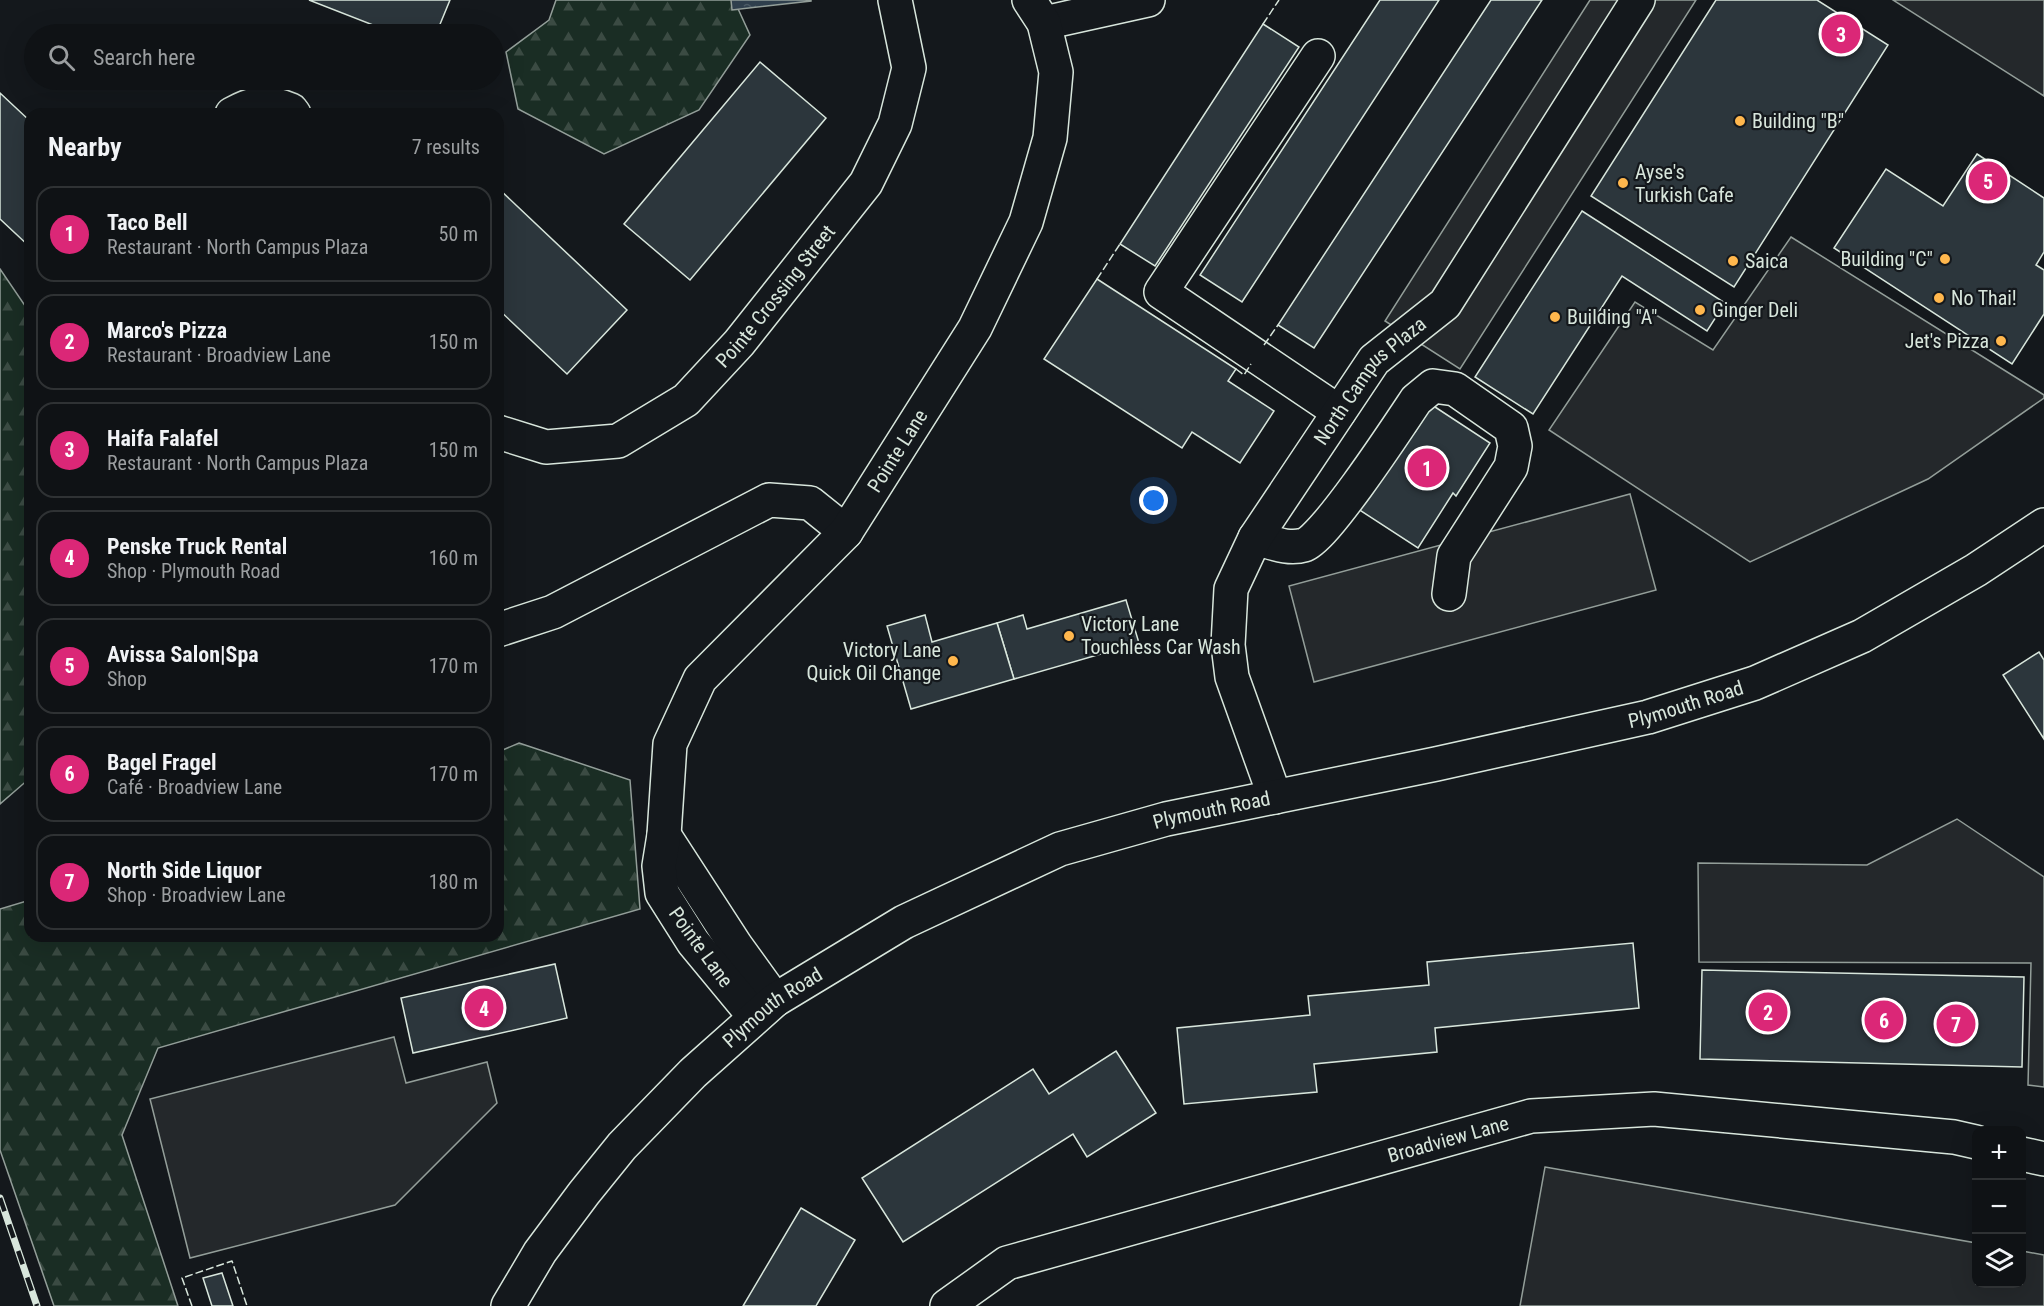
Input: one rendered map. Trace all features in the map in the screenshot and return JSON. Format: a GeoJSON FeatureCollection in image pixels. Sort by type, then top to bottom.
{"type":"FeatureCollection","features":[{"type":"Feature","properties":{"kind":"street","name":"Pointe Crossing Street"},"geometry":{"type":"LineString","coordinates":[[504,434],[546,447],[618,441],[686,400],[739,343],[866,183],[895,124],[909,68],[895,0]]}},
{"type":"Feature","properties":{"kind":"street","name":"Pointe Lane"},"geometry":{"type":"LineString","coordinates":[[765,1009],[693,942],[662,893],[659,867],[664,835],[670,744],[700,679],[846,531],[975,328],[1026,222],[1050,138],[1056,72],[1037,11],[1148,0]]}},
{"type":"Feature","properties":{"kind":"street","name":"North Campus Plaza"},"geometry":{"type":"LineString","coordinates":[[1275,797],[1232,677],[1228,645],[1231,589],[1255,538],[1374,360],[1445,304],[1638,0]]}},
{"type":"Feature","properties":{"kind":"street"},"geometry":{"type":"LineString","coordinates":[[1318,56],[1161,292],[1339,412]]}},
{"type":"Feature","properties":{"kind":"street"},"geometry":{"type":"LineString","coordinates":[[243,108],[249,105],[272,103],[286,108]]}},
{"type":"Feature","properties":{"kind":"street"},"geometry":{"type":"LineString","coordinates":[[1255,538],[1292,548],[1307,544],[1329,522],[1416,400],[1432,386],[1455,389],[1511,428],[1515,446],[1511,467],[1454,556],[1449,594]]}},
{"type":"Feature","properties":{"kind":"street"},"geometry":{"type":"LineString","coordinates":[[504,628],[553,612],[769,500],[810,503],[846,531]]}},
{"type":"Feature","properties":{"kind":"street","name":"Plymouth Road"},"geometry":{"type":"LineString","coordinates":[[508,1306],[540,1252],[622,1146],[693,1073],[765,1009],[904,922],[1060,849],[1166,819],[1436,764],[1648,717],[1755,683],[1862,636],[1976,570],[2044,525]]}},
{"type":"Feature","properties":{"kind":"street","name":"Broadview Lane"},"geometry":{"type":"LineString","coordinates":[[947,1306],[1007,1263],[1531,1116],[1654,1108],[1954,1137],[1972,1141]]}},
{"type":"Feature","properties":{"kind":"street"},"geometry":{"type":"LineString","coordinates":[[2026,1155],[2044,1159]]}},
{"type":"Feature","properties":{"kind":"green space"},"geometry":{"type":"Polygon","coordinates":[[[556,0],[734,0],[750,35],[699,110],[604,154],[518,109],[506,52],[549,20],[556,0]]]}},
{"type":"Feature","properties":{"kind":"green space"},"geometry":{"type":"Polygon","coordinates":[[[0,269],[24,304],[24,783],[0,804],[0,269]]]}},
{"type":"Feature","properties":{"kind":"green space"},"geometry":{"type":"Polygon","coordinates":[[[519,743],[630,780],[640,909],[158,1048],[122,1135],[178,1306],[54,1306],[0,1150],[0,909],[24,902],[24,942],[504,942],[504,749],[519,743]]]}},
{"type":"Feature","properties":{"kind":"shaded area"},"geometry":{"type":"Polygon","coordinates":[[[1590,0],[1696,0],[1460,369],[1385,321],[1590,0]]]}},
{"type":"Feature","properties":{"kind":"shaded area"},"geometry":{"type":"Polygon","coordinates":[[[1893,0],[2044,0],[2044,96],[1893,0]]]}},
{"type":"Feature","properties":{"kind":"shaded area"},"geometry":{"type":"Polygon","coordinates":[[[1791,237],[2044,395],[2044,398],[1928,479],[1750,562],[1549,430],[1635,302],[1713,350],[1791,237]]]}},
{"type":"Feature","properties":{"kind":"shaded area"},"geometry":{"type":"Polygon","coordinates":[[[1630,494],[1656,590],[1314,682],[1289,586],[1630,494]]]}},
{"type":"Feature","properties":{"kind":"shaded area"},"geometry":{"type":"Polygon","coordinates":[[[1957,819],[2044,877],[2044,1087],[2028,1085],[2031,963],[1699,962],[1698,863],[1867,865],[1957,819]]]}},
{"type":"Feature","properties":{"kind":"shaded area"},"geometry":{"type":"Polygon","coordinates":[[[394,1037],[406,1083],[487,1062],[497,1103],[395,1205],[190,1258],[150,1099],[394,1037]]]}},
{"type":"Feature","properties":{"kind":"shaded area"},"geometry":{"type":"Polygon","coordinates":[[[1545,1167],[1972,1242],[1972,1288],[2026,1288],[2026,1252],[2044,1255],[2044,1306],[1520,1306],[1545,1167]]]}},
{"type":"Feature","properties":{"kind":"water"},"geometry":{"type":"Polygon","coordinates":[[[731,0],[811,0],[811,1],[732,10],[731,0]]]}},
{"type":"Feature","properties":{"kind":"building"},"geometry":{"type":"Polygon","coordinates":[[[309,0],[450,0],[440,24],[370,24],[309,0]]]}},
{"type":"Feature","properties":{"kind":"building"},"geometry":{"type":"Polygon","coordinates":[[[1380,0],[1439,0],[1242,302],[1200,275],[1380,0]]]}},
{"type":"Feature","properties":{"kind":"building"},"geometry":{"type":"Polygon","coordinates":[[[1491,0],[1542,0],[1314,348],[1278,325],[1491,0]]]}},
{"type":"Feature","properties":{"kind":"building","name":"Building \"B\""},"geometry":{"type":"Polygon","coordinates":[[[1716,0],[1817,0],[1888,45],[1734,287],[1591,196],[1716,0]]]}},
{"type":"Feature","properties":{"kind":"building"},"geometry":{"type":"Polygon","coordinates":[[[1263,24],[1299,47],[1155,266],[1120,244],[1263,24]]]}},
{"type":"Feature","properties":{"kind":"building"},"geometry":{"type":"Polygon","coordinates":[[[760,62],[826,118],[690,280],[624,224],[760,62]]]}},
{"type":"Feature","properties":{"kind":"building"},"geometry":{"type":"Polygon","coordinates":[[[0,93],[24,115],[24,241],[0,219],[0,93]]]}},
{"type":"Feature","properties":{"kind":"building","name":"Building \"C\""},"geometry":{"type":"Polygon","coordinates":[[[1977,154],[2044,198],[2044,252],[2036,265],[2044,270],[2044,314],[2012,364],[1834,248],[1886,169],[1943,206],[1977,154]]]}},
{"type":"Feature","properties":{"kind":"building"},"geometry":{"type":"Polygon","coordinates":[[[504,194],[627,310],[567,374],[504,315],[504,194]]]}},
{"type":"Feature","properties":{"kind":"building","name":"Building \"A\""},"geometry":{"type":"Polygon","coordinates":[[[1582,211],[1725,303],[1707,331],[1622,276],[1533,414],[1475,377],[1582,211]]]}},
{"type":"Feature","properties":{"kind":"building"},"geometry":{"type":"Polygon","coordinates":[[[1097,279],[1236,369],[1228,381],[1274,411],[1240,463],[1192,432],[1182,448],[1044,359],[1097,279]]]}},
{"type":"Feature","properties":{"kind":"building"},"geometry":{"type":"Polygon","coordinates":[[[1432,405],[1490,443],[1456,496],[1453,493],[1418,548],[1355,507],[1407,427],[1415,432],[1432,405]]]}},
{"type":"Feature","properties":{"kind":"building","name":"Victory Lane Touchless Car Wash"},"geometry":{"type":"Polygon","coordinates":[[[1126,600],[1139,643],[1014,679],[997,623],[1023,615],[1027,629],[1126,600]]]}},
{"type":"Feature","properties":{"kind":"building","name":"Victory Lane Quick Oil Change"},"geometry":{"type":"Polygon","coordinates":[[[925,615],[932,642],[997,623],[1014,679],[911,709],[887,626],[925,615]]]}},
{"type":"Feature","properties":{"kind":"building"},"geometry":{"type":"Polygon","coordinates":[[[2039,652],[2044,660],[2044,739],[2003,675],[2039,652]]]}},
{"type":"Feature","properties":{"kind":"building"},"geometry":{"type":"Polygon","coordinates":[[[1633,943],[1639,1008],[1435,1028],[1437,1052],[1314,1064],[1317,1092],[1184,1104],[1177,1028],[1310,1015],[1308,996],[1429,985],[1427,962],[1633,943]]]}},
{"type":"Feature","properties":{"kind":"building"},"geometry":{"type":"Polygon","coordinates":[[[555,964],[567,1018],[413,1053],[401,998],[555,964]]]}},
{"type":"Feature","properties":{"kind":"building"},"geometry":{"type":"Polygon","coordinates":[[[1702,970],[2024,977],[2022,1067],[1700,1059],[1702,970]]]}},
{"type":"Feature","properties":{"kind":"building"},"geometry":{"type":"Polygon","coordinates":[[[1116,1051],[1156,1113],[1087,1157],[1073,1134],[903,1242],[862,1178],[1033,1069],[1049,1094],[1116,1051]]]}},
{"type":"Feature","properties":{"kind":"building"},"geometry":{"type":"Polygon","coordinates":[[[801,1208],[855,1240],[816,1306],[743,1306],[801,1208]]]}},
{"type":"Feature","properties":{"kind":"building"},"geometry":{"type":"Polygon","coordinates":[[[222,1273],[233,1306],[212,1306],[203,1278],[222,1273]]]}},
{"type":"Feature","properties":{"kind":"railway"},"geometry":{"type":"LineString","coordinates":[[0,1198],[37,1306]]}},
{"type":"Feature","properties":{"kind":"fence"},"geometry":{"type":"LineString","coordinates":[[1263,24],[1279,0]]}},
{"type":"Feature","properties":{"kind":"fence"},"geometry":{"type":"LineString","coordinates":[[1097,279],[1120,244]]}},
{"type":"Feature","properties":{"kind":"fence"},"geometry":{"type":"LineString","coordinates":[[1264,345],[1278,325]]}},
{"type":"Feature","properties":{"kind":"fence"},"geometry":{"type":"LineString","coordinates":[[1236,369],[1244,375],[1251,364]]}},
{"type":"Feature","properties":{"kind":"fence"},"geometry":{"type":"LineString","coordinates":[[192,1306],[182,1278],[232,1261],[247,1306]]}},
{"type":"Feature","properties":{"kind":"place","name":"Haifa Falafel"},"geometry":{"type":"Point","coordinates":[1841,34]}},
{"type":"Feature","properties":{"kind":"place","name":"Building \"B\""},"geometry":{"type":"Point","coordinates":[1740,121]}},
{"type":"Feature","properties":{"kind":"place","name":"Avissa Salon|Spa"},"geometry":{"type":"Point","coordinates":[1988,181]}},
{"type":"Feature","properties":{"kind":"place","name":"Ayse's Turkish Cafe"},"geometry":{"type":"Point","coordinates":[1623,183]}},
{"type":"Feature","properties":{"kind":"place","name":"Building \"C\""},"geometry":{"type":"Point","coordinates":[1945,259]}},
{"type":"Feature","properties":{"kind":"place","name":"Saica"},"geometry":{"type":"Point","coordinates":[1733,261]}},
{"type":"Feature","properties":{"kind":"place","name":"No Thai!"},"geometry":{"type":"Point","coordinates":[1939,298]}},
{"type":"Feature","properties":{"kind":"place","name":"Ginger Deli"},"geometry":{"type":"Point","coordinates":[1700,310]}},
{"type":"Feature","properties":{"kind":"place","name":"Building \"A\""},"geometry":{"type":"Point","coordinates":[1555,317]}},
{"type":"Feature","properties":{"kind":"place","name":"Jet's Pizza"},"geometry":{"type":"Point","coordinates":[2001,341]}},
{"type":"Feature","properties":{"kind":"place","name":"Taco Bell"},"geometry":{"type":"Point","coordinates":[1427,468]}},
{"type":"Feature","properties":{"kind":"place","name":"Victory Lane Touchless Car Wash"},"geometry":{"type":"Point","coordinates":[1069,636]}},
{"type":"Feature","properties":{"kind":"place","name":"Victory Lane Quick Oil Change"},"geometry":{"type":"Point","coordinates":[953,661]}},
{"type":"Feature","properties":{"kind":"place","name":"Penske Truck Rental"},"geometry":{"type":"Point","coordinates":[484,1008]}},
{"type":"Feature","properties":{"kind":"place","name":"Marco's Pizza"},"geometry":{"type":"Point","coordinates":[1768,1012]}},
{"type":"Feature","properties":{"kind":"place","name":"Bagel Fragel"},"geometry":{"type":"Point","coordinates":[1884,1020]}},
{"type":"Feature","properties":{"kind":"place","name":"North Side Liquor"},"geometry":{"type":"Point","coordinates":[1956,1024]}}]}
